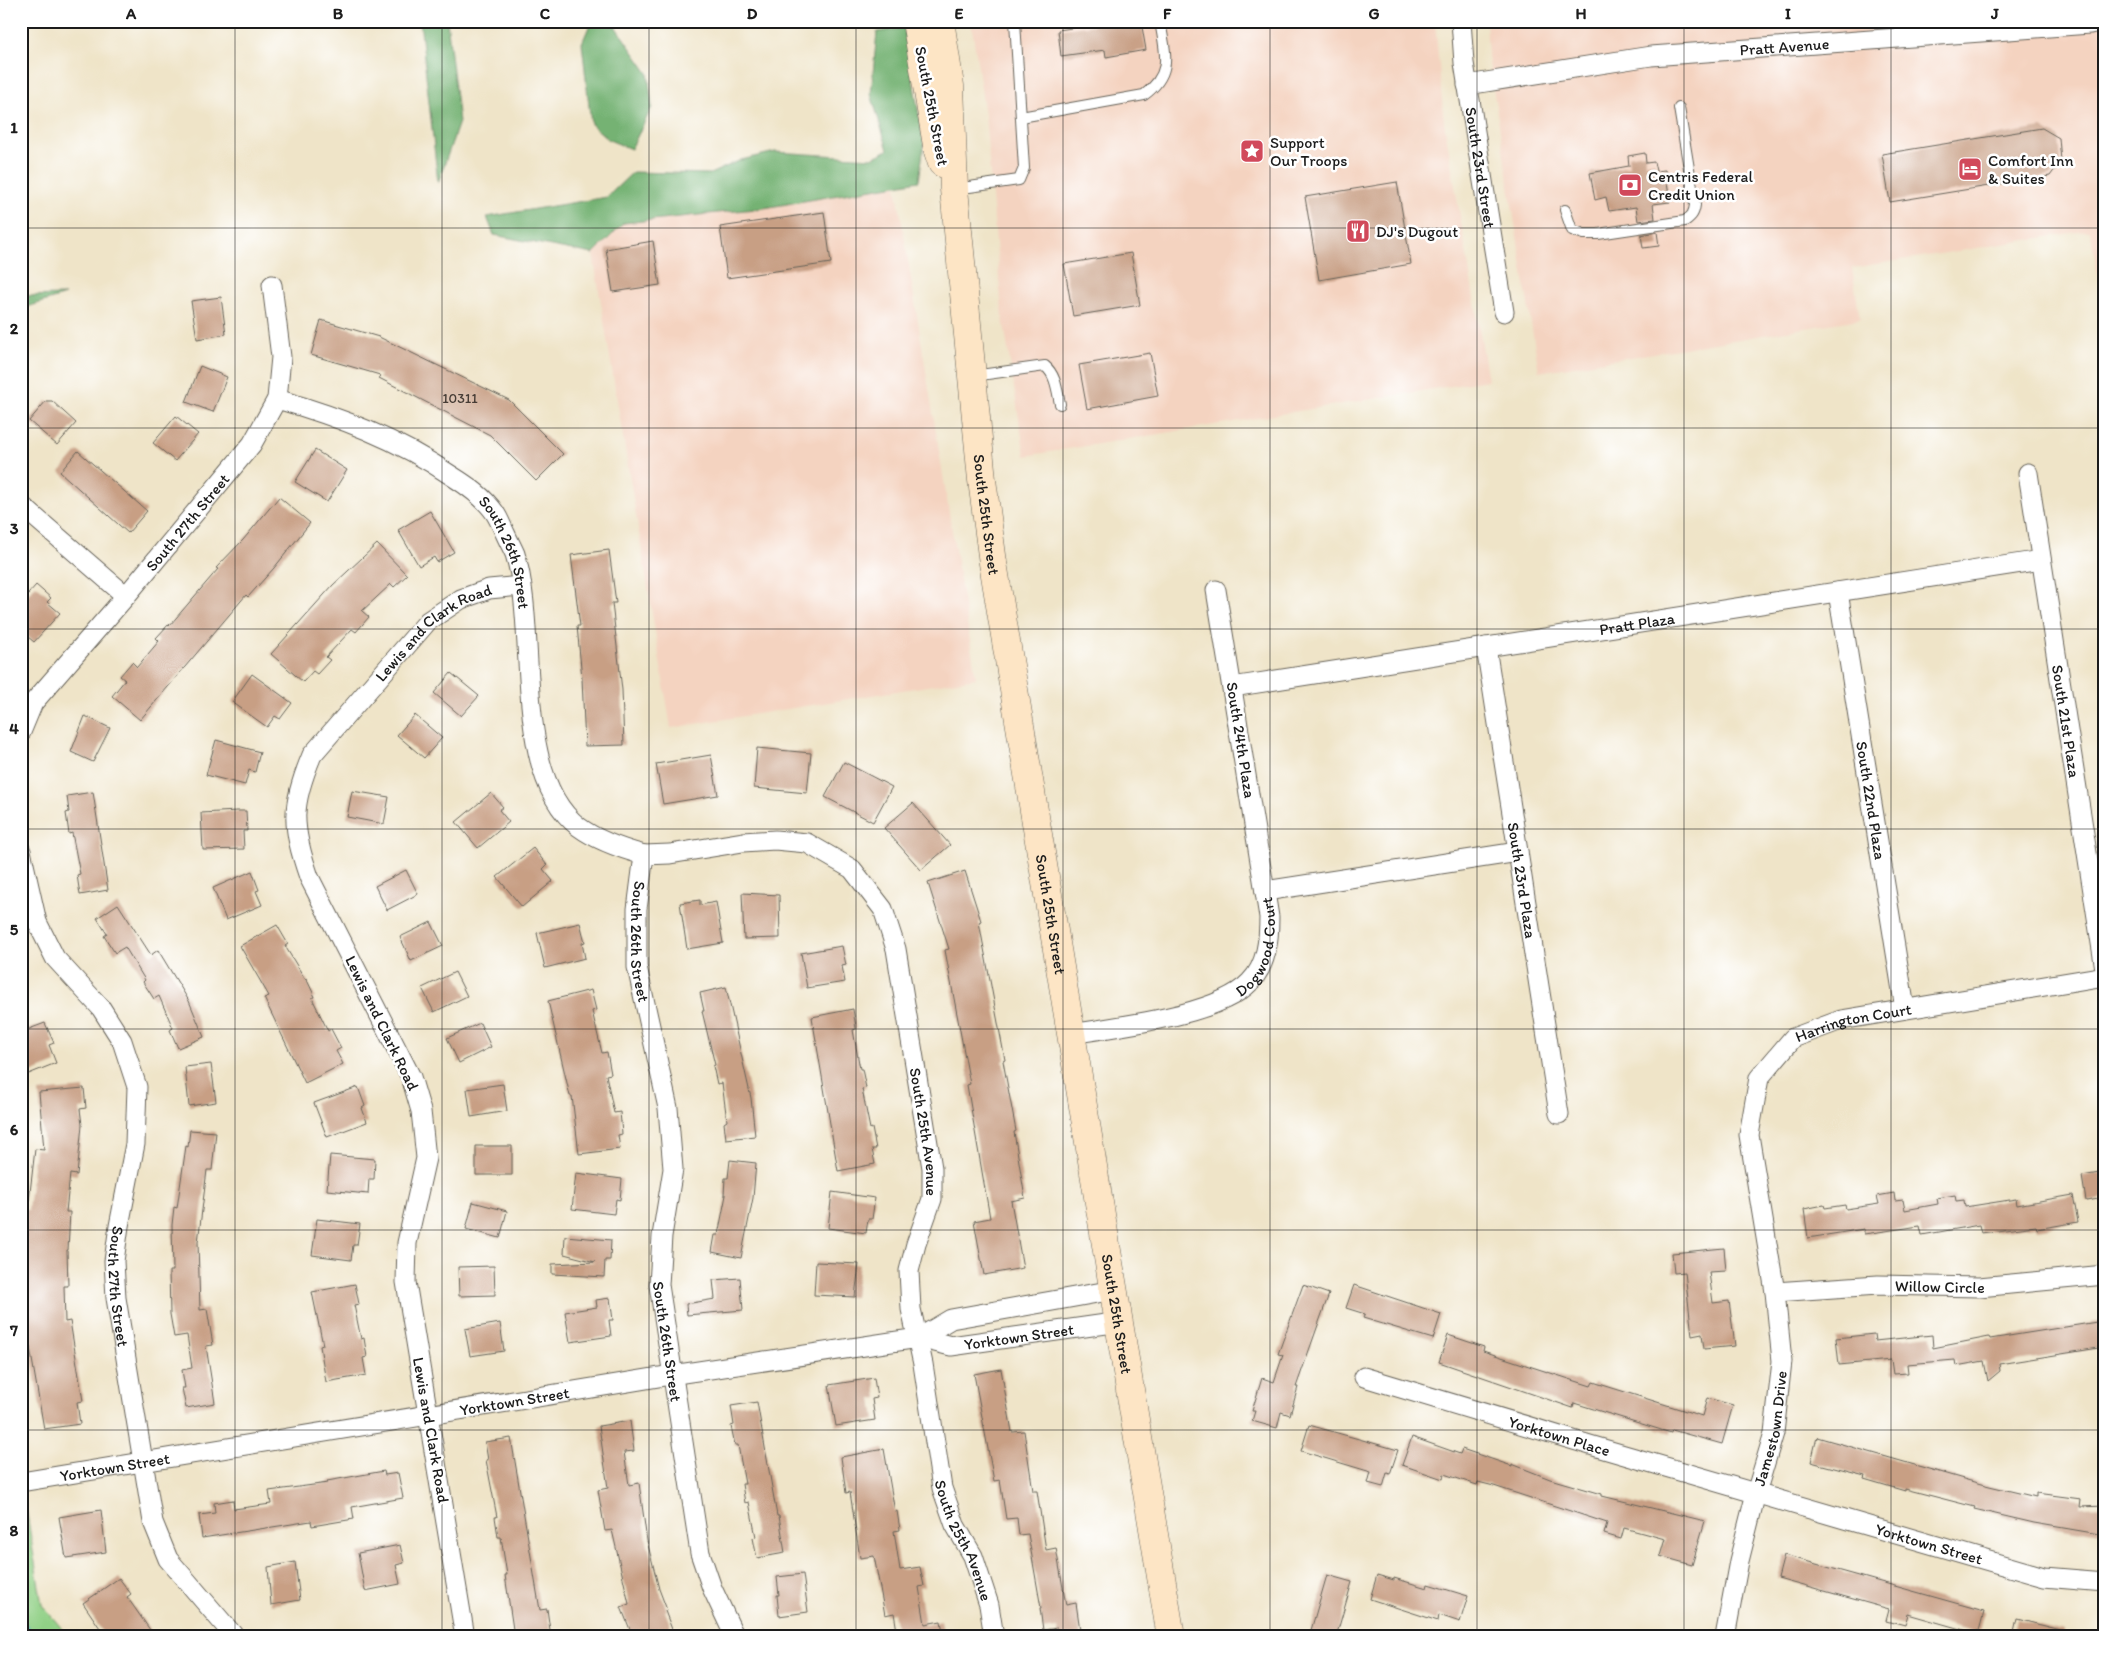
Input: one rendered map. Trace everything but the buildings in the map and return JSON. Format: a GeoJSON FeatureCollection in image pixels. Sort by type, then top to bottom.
{"type":"FeatureCollection","features":[{"type":"Feature","properties":{"kind":"street","name":"South 25th Street"},"geometry":{"type":"LineString","coordinates":[[916,21],[938,151],[944,171],[954,189]]}},
{"type":"Feature","properties":{"kind":"street","name":"South 25th Street"},"geometry":{"type":"LineString","coordinates":[[940,21],[950,86],[954,189],[982,480],[994,563],[1171,1637]]}},
{"type":"Feature","properties":{"kind":"street","name":"South 23rd Street"},"geometry":{"type":"LineString","coordinates":[[1461,21],[1467,85],[1504,312]]}},
{"type":"Feature","properties":{"kind":"street","name":"Pratt Avenue"},"geometry":{"type":"LineString","coordinates":[[1467,85],[1651,56],[1935,37],[2090,24],[2104,21]]}},
{"type":"Feature","properties":{"kind":"street","name":"South 27th Street"},"geometry":{"type":"LineString","coordinates":[[21,732],[32,703],[126,596],[252,444],[277,399],[282,357],[272,285]]}},
{"type":"Feature","properties":{"kind":"street","name":"South 26th Street"},"geometry":{"type":"LineString","coordinates":[[277,399],[325,413],[372,431],[432,462],[472,489],[495,513],[514,553],[521,586],[534,731],[540,764],[549,788],[562,808],[578,826],[621,848],[644,856],[637,909],[638,967],[668,1108],[673,1169],[662,1236],[659,1285],[671,1374],[700,1553],[712,1588],[735,1637]]}},
{"type":"Feature","properties":{"kind":"street","name":"South 21st Plaza"},"geometry":{"type":"LineString","coordinates":[[2028,473],[2105,969]]}},
{"type":"Feature","properties":{"kind":"street"},"geometry":{"type":"LineString","coordinates":[[21,506],[126,596]]}},
{"type":"Feature","properties":{"kind":"street","name":"Pratt Plaza"},"geometry":{"type":"LineString","coordinates":[[1232,687],[2041,560]]}},
{"type":"Feature","properties":{"kind":"street","name":"Lewis and Clark Road"},"geometry":{"type":"LineString","coordinates":[[465,1637],[406,1282],[407,1243],[426,1158],[421,1111],[411,1078],[309,876],[298,845],[295,808],[301,782],[312,755],[428,621],[461,599],[489,590],[521,586]]}},
{"type":"Feature","properties":{"kind":"street","name":"South 24th Plaza"},"geometry":{"type":"LineString","coordinates":[[1216,590],[1265,891]]}},
{"type":"Feature","properties":{"kind":"street","name":"South 22nd Plaza"},"geometry":{"type":"LineString","coordinates":[[1838,592],[1905,1009]]}},
{"type":"Feature","properties":{"kind":"street","name":"South 23rd Plaza"},"geometry":{"type":"LineString","coordinates":[[1486,647],[1559,1114]]}},
{"type":"Feature","properties":{"kind":"street","name":"South 25th Avenue"},"geometry":{"type":"LineString","coordinates":[[644,856],[751,841],[775,840],[807,843],[852,869],[883,909],[896,949],[932,1168],[932,1199],[916,1244],[909,1271],[911,1309],[919,1338],[942,1488],[955,1525],[973,1556],[989,1605],[994,1637]]}},
{"type":"Feature","properties":{"kind":"street","name":"South 27th Street"},"geometry":{"type":"LineString","coordinates":[[21,851],[38,922],[55,958],[101,1008],[122,1041],[137,1087],[135,1144],[114,1261],[116,1298],[153,1522],[168,1559],[235,1637]]}},
{"type":"Feature","properties":{"kind":"street","name":"Dogwood Court"},"geometry":{"type":"LineString","coordinates":[[1071,1034],[1142,1022],[1207,1007],[1230,996],[1250,982],[1262,964],[1268,942],[1269,917],[1265,891],[1518,852]]}},
{"type":"Feature","properties":{"kind":"street","name":"Harrington Court"},"geometry":{"type":"LineString","coordinates":[[1763,1218],[1749,1135],[1759,1078],[1792,1038],[1841,1020],[2105,976]]}},
{"type":"Feature","properties":{"kind":"street","name":"Jamestown Drive"},"geometry":{"type":"LineString","coordinates":[[1725,1637],[1739,1561],[1756,1493],[1774,1433],[1782,1361],[1775,1292],[1763,1218]]}},
{"type":"Feature","properties":{"kind":"street","name":"Willow Circle"},"geometry":{"type":"LineString","coordinates":[[1775,1292],[1878,1285],[1979,1287],[2105,1275]]}},
{"type":"Feature","properties":{"kind":"street","name":"Yorktown Street"},"geometry":{"type":"LineString","coordinates":[[919,1338],[951,1319],[1114,1290]]}},
{"type":"Feature","properties":{"kind":"street","name":"Yorktown Street"},"geometry":{"type":"LineString","coordinates":[[21,1482],[429,1416],[671,1374],[919,1338],[951,1346],[1120,1322]]}},
{"type":"Feature","properties":{"kind":"street","name":"Yorktown Place"},"geometry":{"type":"LineString","coordinates":[[1364,1377],[1756,1493]]}},
{"type":"Feature","properties":{"kind":"street","name":"Yorktown Street"},"geometry":{"type":"LineString","coordinates":[[1756,1493],[2044,1577],[2105,1582]]}},
{"type":"Feature","properties":{"kind":"lane"},"geometry":{"type":"LineString","coordinates":[[954,189],[1019,180],[1024,168],[1015,21]]}},
{"type":"Feature","properties":{"kind":"lane"},"geometry":{"type":"LineString","coordinates":[[1021,117],[1144,95],[1156,86],[1163,75],[1166,61],[1160,21]]}},
{"type":"Feature","properties":{"kind":"lane"},"geometry":{"type":"LineString","coordinates":[[1565,210],[1572,230],[1584,234],[1598,234],[1685,221],[1690,217],[1694,212],[1695,205],[1679,108]]}},
{"type":"Feature","properties":{"kind":"lane"},"geometry":{"type":"LineString","coordinates":[[972,376],[1045,366],[1050,370],[1056,383],[1060,404]]}},
{"type":"Feature","properties":{"kind":"shaded area"},"geometry":{"type":"Polygon","coordinates":[[[971,21],[1435,21],[1444,122],[1488,380],[1025,456],[1002,312],[985,115],[971,21]]]}},
{"type":"Feature","properties":{"kind":"shaded area"},"geometry":{"type":"Polygon","coordinates":[[[1486,21],[2105,21],[2105,316],[2090,230],[1852,268],[1860,319],[1539,372],[1488,57],[1486,21]]]}},
{"type":"Feature","properties":{"kind":"shaded area"},"geometry":{"type":"Polygon","coordinates":[[[894,174],[976,678],[671,728],[588,224],[894,174]]]}},
{"type":"Feature","properties":{"kind":"green space"},"geometry":{"type":"Polygon","coordinates":[[[420,21],[447,21],[459,122],[438,183],[420,21]]]}},
{"type":"Feature","properties":{"kind":"green space"},"geometry":{"type":"Polygon","coordinates":[[[591,22],[615,26],[648,73],[652,107],[631,149],[609,140],[591,124],[582,43],[591,22]]]}},
{"type":"Feature","properties":{"kind":"green space"},"geometry":{"type":"Polygon","coordinates":[[[904,28],[924,144],[919,181],[764,208],[624,223],[593,254],[494,235],[487,217],[607,197],[633,172],[710,174],[741,160],[775,152],[872,158],[888,150],[871,94],[877,32],[904,28]]]}},
{"type":"Feature","properties":{"kind":"green space"},"geometry":{"type":"Polygon","coordinates":[[[65,295],[21,309],[21,296],[65,295]]]}},
{"type":"Feature","properties":{"kind":"green space"},"geometry":{"type":"Polygon","coordinates":[[[21,1502],[25,1502],[42,1605],[69,1637],[21,1637],[21,1502]]]}},
{"type":"Feature","properties":{"kind":"waterway"},"geometry":{"type":"LineString","coordinates":[[21,1621],[33,1637]]}},
{"type":"Feature","properties":{"kind":"place","name":"Support Our Troops"},"geometry":{"type":"Point","coordinates":[1252,151]}},
{"type":"Feature","properties":{"kind":"place","name":"Comfort Inn & Suites"},"geometry":{"type":"Point","coordinates":[1970,169]}},
{"type":"Feature","properties":{"kind":"place","name":"Centris Federal Credit Union"},"geometry":{"type":"Point","coordinates":[1630,185]}},
{"type":"Feature","properties":{"kind":"place","name":"DJ's Dugout"},"geometry":{"type":"Point","coordinates":[1358,231]}}]}
